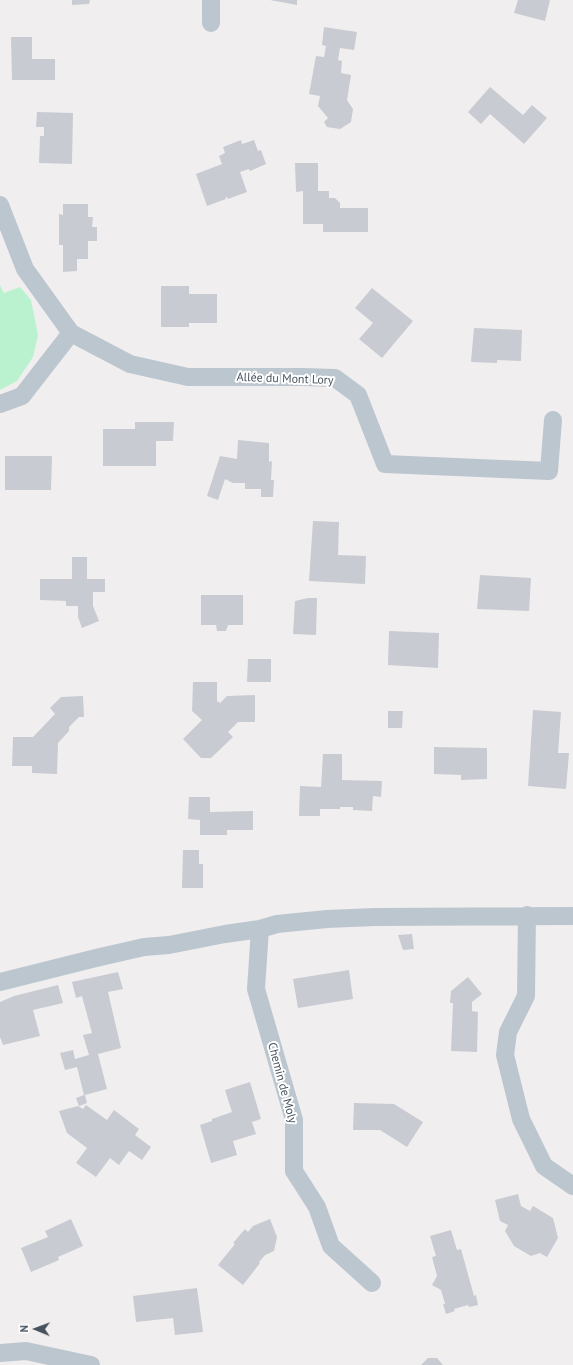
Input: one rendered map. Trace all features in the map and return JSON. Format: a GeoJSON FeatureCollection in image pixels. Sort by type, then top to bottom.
{"type":"FeatureCollection","features":[{"type":"Feature","properties":{"kind":"street"},"geometry":{"type":"LineString","coordinates":[[211,0],[211,23]]}},
{"type":"Feature","properties":{"kind":"street","name":"Allée du Mont Lory"},"geometry":{"type":"LineString","coordinates":[[0,204],[25,269],[71,333],[130,364],[188,377],[335,378],[358,396],[385,464],[549,471],[553,420]]}},
{"type":"Feature","properties":{"kind":"street"},"geometry":{"type":"LineString","coordinates":[[0,404],[22,396],[71,333]]}},
{"type":"Feature","properties":{"kind":"street"},"geometry":{"type":"LineString","coordinates":[[527,915],[526,996],[508,1032],[505,1055],[521,1119],[544,1166],[573,1186]]}},
{"type":"Feature","properties":{"kind":"street"},"geometry":{"type":"LineString","coordinates":[[0,982],[144,947],[170,945],[225,934],[260,929],[277,924],[327,919],[527,915],[573,916]]}},
{"type":"Feature","properties":{"kind":"street","name":"Chemin de Moly"},"geometry":{"type":"LineString","coordinates":[[260,929],[256,989],[294,1120],[294,1172],[317,1207],[331,1246],[372,1283]]}},
{"type":"Feature","properties":{"kind":"street"},"geometry":{"type":"LineString","coordinates":[[0,1353],[26,1351],[91,1365]]}},
{"type":"Feature","properties":{"kind":"green space"},"geometry":{"type":"Polygon","coordinates":[[[0,285],[4,293],[20,287],[31,300],[38,335],[33,357],[17,381],[0,390],[0,285]]]}},
{"type":"Feature","properties":{"kind":"building"},"geometry":{"type":"Polygon","coordinates":[[[72,0],[90,0],[89,4],[72,5],[72,0]]]}},
{"type":"Feature","properties":{"kind":"building"},"geometry":{"type":"Polygon","coordinates":[[[270,0],[297,0],[297,5],[270,0]]]}},
{"type":"Feature","properties":{"kind":"building"},"geometry":{"type":"Polygon","coordinates":[[[518,0],[550,0],[545,21],[514,13],[518,0]]]}},
{"type":"Feature","properties":{"kind":"building"},"geometry":{"type":"Polygon","coordinates":[[[324,27],[357,32],[354,50],[340,48],[338,60],[342,61],[341,73],[351,75],[347,100],[353,109],[351,122],[340,129],[327,127],[324,122],[328,118],[318,106],[320,96],[309,94],[316,56],[324,57],[326,46],[322,45],[324,27]]]}},
{"type":"Feature","properties":{"kind":"building"},"geometry":{"type":"Polygon","coordinates":[[[11,37],[32,37],[32,59],[55,59],[55,80],[12,80],[11,37]]]}},
{"type":"Feature","properties":{"kind":"building"},"geometry":{"type":"Polygon","coordinates":[[[490,87],[523,115],[532,105],[547,118],[524,144],[490,114],[481,124],[468,112],[490,87]]]}},
{"type":"Feature","properties":{"kind":"building"},"geometry":{"type":"Polygon","coordinates":[[[37,112],[73,113],[72,164],[39,163],[40,136],[44,136],[44,127],[36,127],[37,112]]]}},
{"type":"Feature","properties":{"kind":"building"},"geometry":{"type":"Polygon","coordinates":[[[241,140],[242,144],[254,140],[258,151],[261,150],[266,164],[250,171],[249,169],[240,172],[247,192],[228,199],[227,197],[225,198],[226,199],[207,206],[196,174],[222,164],[219,156],[225,153],[223,147],[241,140]]]}},
{"type":"Feature","properties":{"kind":"building"},"geometry":{"type":"Polygon","coordinates":[[[295,163],[318,163],[318,191],[329,191],[329,198],[335,198],[340,203],[340,208],[368,208],[368,232],[323,232],[323,224],[303,224],[303,191],[296,192],[295,163]]]}},
{"type":"Feature","properties":{"kind":"building"},"geometry":{"type":"Polygon","coordinates":[[[63,204],[88,204],[88,217],[93,217],[92,227],[97,227],[97,241],[88,241],[88,259],[77,259],[77,271],[63,272],[63,245],[59,245],[59,214],[63,215],[63,204]]]}},
{"type":"Feature","properties":{"kind":"building"},"geometry":{"type":"Polygon","coordinates":[[[161,286],[189,286],[189,294],[217,294],[217,323],[189,323],[189,327],[161,327],[161,286]]]}},
{"type":"Feature","properties":{"kind":"building"},"geometry":{"type":"Polygon","coordinates":[[[372,288],[413,321],[382,358],[359,339],[373,323],[355,308],[372,288]]]}},
{"type":"Feature","properties":{"kind":"building"},"geometry":{"type":"Polygon","coordinates":[[[474,328],[522,330],[521,361],[497,360],[497,363],[471,362],[474,328]]]}},
{"type":"Feature","properties":{"kind":"building"},"geometry":{"type":"Polygon","coordinates":[[[135,422],[174,422],[173,441],[156,441],[156,466],[103,466],[103,429],[135,429],[135,422]]]}},
{"type":"Feature","properties":{"kind":"building"},"geometry":{"type":"Polygon","coordinates":[[[238,440],[269,443],[269,462],[272,461],[271,480],[274,480],[273,497],[261,497],[261,489],[245,489],[245,483],[233,483],[225,479],[218,500],[207,496],[220,456],[237,459],[238,440]]]}},
{"type":"Feature","properties":{"kind":"building"},"geometry":{"type":"Polygon","coordinates":[[[5,456],[52,456],[51,490],[5,490],[5,456]]]}},
{"type":"Feature","properties":{"kind":"building"},"geometry":{"type":"Polygon","coordinates":[[[313,521],[339,522],[338,555],[366,556],[365,584],[309,581],[313,521]]]}},
{"type":"Feature","properties":{"kind":"building"},"geometry":{"type":"Polygon","coordinates":[[[72,557],[87,557],[87,579],[105,579],[105,592],[93,592],[93,606],[99,621],[82,628],[78,617],[78,606],[66,606],[66,601],[40,600],[40,579],[72,579],[72,557]]]}},
{"type":"Feature","properties":{"kind":"building"},"geometry":{"type":"Polygon","coordinates":[[[480,575],[531,578],[529,611],[477,609],[480,575]]]}},
{"type":"Feature","properties":{"kind":"building"},"geometry":{"type":"Polygon","coordinates":[[[201,595],[243,595],[243,625],[228,625],[226,631],[217,631],[216,625],[201,625],[201,595]]]}},
{"type":"Feature","properties":{"kind":"building"},"geometry":{"type":"Polygon","coordinates":[[[308,598],[317,598],[316,635],[293,634],[295,601],[308,598]]]}},
{"type":"Feature","properties":{"kind":"building"},"geometry":{"type":"Polygon","coordinates":[[[389,631],[439,633],[438,668],[388,665],[389,631]]]}},
{"type":"Feature","properties":{"kind":"building"},"geometry":{"type":"Polygon","coordinates":[[[248,659],[271,659],[271,682],[247,682],[248,659]]]}},
{"type":"Feature","properties":{"kind":"building"},"geometry":{"type":"Polygon","coordinates":[[[193,682],[217,682],[217,701],[220,703],[227,696],[255,695],[255,722],[238,722],[228,732],[233,737],[211,758],[201,758],[183,739],[202,720],[192,711],[193,682]]]}},
{"type":"Feature","properties":{"kind":"building"},"geometry":{"type":"Polygon","coordinates":[[[83,696],[84,717],[79,717],[69,727],[69,731],[58,743],[57,774],[32,773],[32,766],[12,766],[13,737],[33,737],[55,714],[50,708],[61,697],[83,696]]]}},
{"type":"Feature","properties":{"kind":"building"},"geometry":{"type":"Polygon","coordinates":[[[533,710],[561,712],[558,753],[569,753],[566,789],[528,786],[533,710]]]}},
{"type":"Feature","properties":{"kind":"building"},"geometry":{"type":"Polygon","coordinates":[[[388,711],[403,711],[402,728],[388,728],[388,711]]]}},
{"type":"Feature","properties":{"kind":"building"},"geometry":{"type":"Polygon","coordinates":[[[434,747],[487,748],[487,779],[461,780],[461,775],[434,774],[434,747]]]}},
{"type":"Feature","properties":{"kind":"building"},"geometry":{"type":"Polygon","coordinates":[[[323,754],[342,754],[342,780],[382,781],[381,797],[373,796],[372,811],[353,810],[353,807],[340,807],[340,809],[320,809],[320,816],[299,816],[300,786],[321,787],[323,754]]]}},
{"type":"Feature","properties":{"kind":"building"},"geometry":{"type":"Polygon","coordinates":[[[189,797],[210,797],[210,812],[253,811],[253,830],[227,830],[227,835],[200,835],[200,820],[188,819],[189,797]]]}},
{"type":"Feature","properties":{"kind":"building"},"geometry":{"type":"Polygon","coordinates":[[[183,850],[199,850],[199,864],[203,864],[203,888],[182,888],[183,850]]]}},
{"type":"Feature","properties":{"kind":"building"},"geometry":{"type":"Polygon","coordinates":[[[412,934],[414,949],[403,950],[398,935],[412,934]]]}},
{"type":"Feature","properties":{"kind":"building"},"geometry":{"type":"Polygon","coordinates":[[[349,970],[353,999],[298,1008],[293,979],[349,970]]]}},
{"type":"Feature","properties":{"kind":"building"},"geometry":{"type":"Polygon","coordinates":[[[118,972],[123,989],[108,992],[121,1048],[98,1054],[107,1089],[85,1095],[87,1103],[79,1106],[76,1098],[84,1095],[77,1067],[65,1070],[60,1053],[73,1050],[75,1059],[89,1055],[83,1035],[92,1033],[82,996],[76,998],[72,982],[118,972]]]}},
{"type":"Feature","properties":{"kind":"building"},"geometry":{"type":"Polygon","coordinates":[[[468,977],[482,994],[472,1002],[472,1011],[478,1012],[477,1052],[451,1051],[453,1003],[450,1003],[451,991],[468,977]]]}},
{"type":"Feature","properties":{"kind":"building"},"geometry":{"type":"Polygon","coordinates":[[[58,985],[63,1003],[33,1010],[40,1036],[3,1045],[0,1037],[0,1002],[14,996],[58,985]]]}},
{"type":"Feature","properties":{"kind":"building"},"geometry":{"type":"Polygon","coordinates":[[[250,1082],[261,1119],[252,1122],[256,1134],[233,1141],[237,1155],[211,1163],[200,1125],[232,1112],[225,1090],[250,1082]]]}},
{"type":"Feature","properties":{"kind":"building"},"geometry":{"type":"Polygon","coordinates":[[[354,1103],[394,1104],[423,1122],[407,1147],[380,1130],[353,1130],[354,1103]]]}},
{"type":"Feature","properties":{"kind":"building"},"geometry":{"type":"Polygon","coordinates":[[[86,1105],[107,1120],[114,1110],[139,1129],[135,1135],[151,1147],[142,1160],[129,1151],[119,1165],[110,1158],[96,1177],[76,1163],[87,1148],[67,1133],[59,1111],[78,1106],[83,1109],[86,1105]]]}},
{"type":"Feature","properties":{"kind":"building"},"geometry":{"type":"Polygon","coordinates":[[[518,1194],[521,1206],[530,1211],[533,1206],[553,1218],[558,1238],[547,1257],[540,1253],[531,1256],[514,1246],[505,1231],[508,1225],[500,1221],[495,1200],[518,1194]]]}},
{"type":"Feature","properties":{"kind":"building"},"geometry":{"type":"Polygon","coordinates":[[[71,1219],[83,1246],[58,1257],[59,1260],[31,1272],[21,1248],[48,1237],[45,1231],[71,1219]]]}},
{"type":"Feature","properties":{"kind":"building"},"geometry":{"type":"Polygon","coordinates":[[[270,1219],[277,1237],[274,1251],[265,1255],[243,1285],[218,1265],[235,1244],[233,1243],[245,1229],[248,1232],[253,1226],[270,1219]]]}},
{"type":"Feature","properties":{"kind":"building"},"geometry":{"type":"Polygon","coordinates":[[[451,1230],[457,1250],[461,1249],[474,1296],[476,1295],[478,1305],[469,1307],[468,1305],[454,1309],[455,1311],[446,1314],[441,1290],[432,1285],[437,1276],[432,1257],[436,1256],[430,1236],[451,1230]]]}},
{"type":"Feature","properties":{"kind":"building"},"geometry":{"type":"Polygon","coordinates":[[[197,1288],[203,1332],[175,1335],[173,1318],[136,1322],[133,1296],[197,1288]]]}},
{"type":"Feature","properties":{"kind":"building"},"geometry":{"type":"Polygon","coordinates":[[[428,1358],[437,1358],[443,1365],[421,1365],[428,1358]]]}}]}
